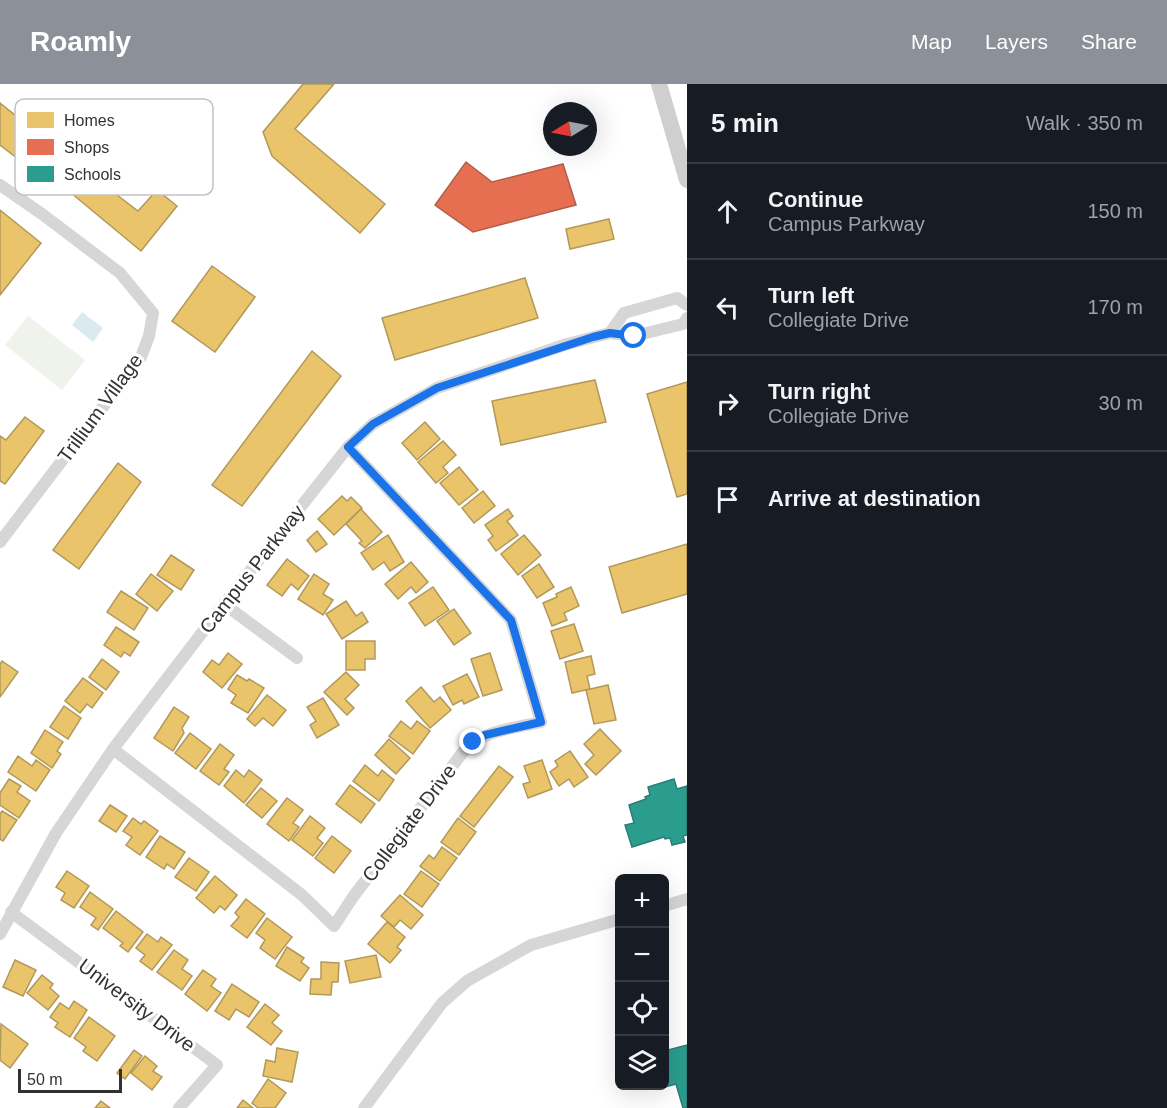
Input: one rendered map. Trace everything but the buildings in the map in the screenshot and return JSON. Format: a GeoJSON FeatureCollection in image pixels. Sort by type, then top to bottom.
{"type":"FeatureCollection","features":[{"type":"Feature","properties":{"kind":"main road"},"geometry":{"type":"LineString","coordinates":[[659,84],[687,180]]}},
{"type":"Feature","properties":{"kind":"street","name":"Trillium Village"},"geometry":{"type":"LineString","coordinates":[[0,185],[120,273],[153,313],[149,336],[141,357],[0,542]]}},
{"type":"Feature","properties":{"kind":"street"},"geometry":{"type":"LineString","coordinates":[[610,333],[624,313],[677,298],[687,305]]}},
{"type":"Feature","properties":{"kind":"street","name":"Campus Parkway"},"geometry":{"type":"LineString","coordinates":[[0,934],[56,832],[113,749],[348,447],[373,424],[437,388],[567,344],[610,333],[634,336],[683,324],[687,318]]}},
{"type":"Feature","properties":{"kind":"street","name":"Collegiate Drive"},"geometry":{"type":"LineString","coordinates":[[113,749],[302,896],[334,926],[353,897],[468,747],[485,735],[541,722],[511,620],[348,447]]}},
{"type":"Feature","properties":{"kind":"street"},"geometry":{"type":"LineString","coordinates":[[224,604],[297,658]]}},
{"type":"Feature","properties":{"kind":"street"},"geometry":{"type":"LineString","coordinates":[[669,904],[687,899]]}},
{"type":"Feature","properties":{"kind":"street","name":"University Drive"},"geometry":{"type":"LineString","coordinates":[[11,912],[217,1065],[179,1108]]}},
{"type":"Feature","properties":{"kind":"street"},"geometry":{"type":"LineString","coordinates":[[364,1108],[442,1003],[467,981],[531,945],[615,920]]}},
{"type":"Feature","properties":{"kind":"shaded area"},"geometry":{"type":"Polygon","coordinates":[[[82,312],[103,328],[93,342],[72,325],[82,312]]]}},
{"type":"Feature","properties":{"kind":"shaded area"},"geometry":{"type":"Polygon","coordinates":[[[28,316],[85,360],[62,390],[5,345],[28,316]]]}},
{"type":"Feature","properties":{"kind":"route"},"geometry":{"type":"LineString","coordinates":[[473,742],[485,735],[541,722],[511,620],[348,447],[373,424],[437,388],[593,337],[610,333],[634,336]]}}]}
